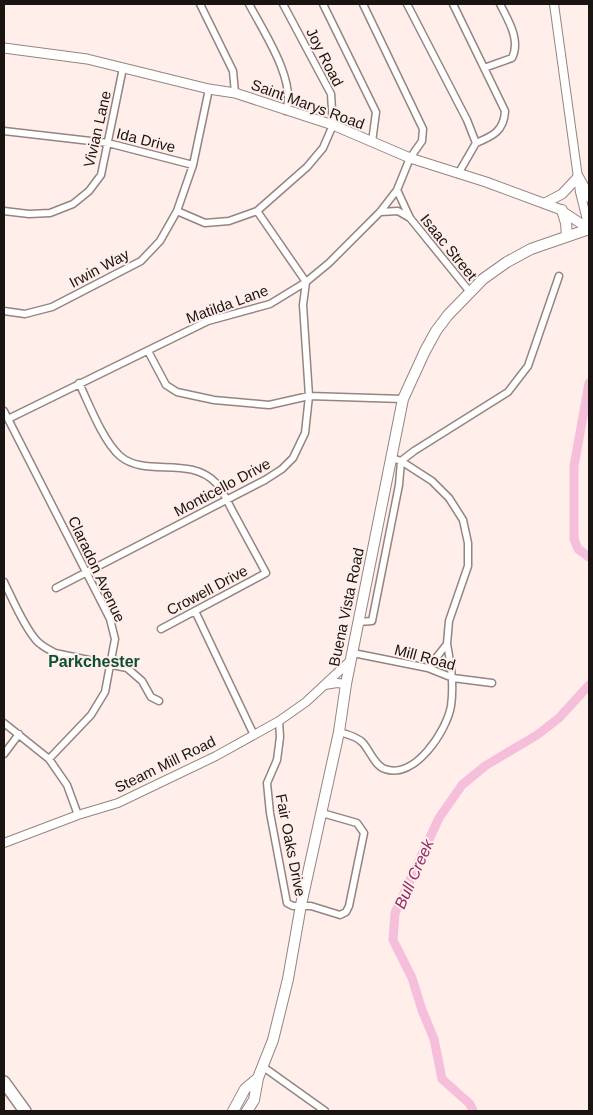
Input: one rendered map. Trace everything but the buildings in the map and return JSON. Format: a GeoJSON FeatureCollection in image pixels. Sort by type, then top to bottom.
{"type":"FeatureCollection","features":[{"type":"Feature","properties":{"kind":"highway"},"geometry":{"type":"LineString","coordinates":[[4,1082],[25,1111]]}},
{"type":"Feature","properties":{"kind":"highway"},"geometry":{"type":"LineString","coordinates":[[4,1091],[14,1111]]}},
{"type":"Feature","properties":{"kind":"main road","name":"Saint Marys Road"},"geometry":{"type":"LineString","coordinates":[[4,48],[87,59],[235,93],[333,125],[410,158],[545,203],[562,210],[589,229]]}},
{"type":"Feature","properties":{"kind":"main road"},"geometry":{"type":"LineString","coordinates":[[545,203],[562,194],[578,177],[589,197]]}},
{"type":"Feature","properties":{"kind":"main road"},"geometry":{"type":"LineString","coordinates":[[562,210],[567,236]]}},
{"type":"Feature","properties":{"kind":"main road","name":"Buena Vista Road"},"geometry":{"type":"LineString","coordinates":[[247,1111],[254,1100],[258,1078],[273,1040],[288,979],[301,906],[339,732],[358,622],[397,459],[403,399],[436,331],[448,315],[483,278],[507,262],[532,249],[589,229]]}},
{"type":"Feature","properties":{"kind":"main road","name":"Buena Vista Road"},"geometry":{"type":"LineString","coordinates":[[233,1111],[245,1089],[258,1078]]}},
{"type":"Feature","properties":{"kind":"street"},"geometry":{"type":"LineString","coordinates":[[200,4],[233,71],[235,93]]}},
{"type":"Feature","properties":{"kind":"street"},"geometry":{"type":"LineString","coordinates":[[249,4],[287,82],[289,104],[286,111]]}},
{"type":"Feature","properties":{"kind":"street","name":"Joy Road"},"geometry":{"type":"LineString","coordinates":[[283,4],[331,94],[333,125]]}},
{"type":"Feature","properties":{"kind":"street"},"geometry":{"type":"LineString","coordinates":[[323,4],[376,112],[372,142]]}},
{"type":"Feature","properties":{"kind":"street","name":"Matilda Lane"},"geometry":{"type":"LineString","coordinates":[[8,419],[208,321],[270,304],[306,282],[329,263],[380,212],[397,190],[410,158],[422,141],[423,129],[363,4]]}},
{"type":"Feature","properties":{"kind":"street"},"geometry":{"type":"LineString","coordinates":[[407,4],[476,143]]}},
{"type":"Feature","properties":{"kind":"street"},"geometry":{"type":"LineString","coordinates":[[453,4],[505,110],[505,119],[496,134],[476,143],[458,174]]}},
{"type":"Feature","properties":{"kind":"street"},"geometry":{"type":"LineString","coordinates":[[484,68],[512,58],[516,49],[513,29],[500,4]]}},
{"type":"Feature","properties":{"kind":"street"},"geometry":{"type":"LineString","coordinates":[[554,4],[578,177],[589,229]]}},
{"type":"Feature","properties":{"kind":"street","name":"Vivian Lane"},"geometry":{"type":"LineString","coordinates":[[4,211],[29,214],[50,213],[73,204],[89,191],[101,175],[123,68]]}},
{"type":"Feature","properties":{"kind":"street","name":"Irwin Way"},"geometry":{"type":"LineString","coordinates":[[4,311],[25,314],[52,307],[141,261],[160,241],[177,211],[193,165],[209,88]]}},
{"type":"Feature","properties":{"kind":"street"},"geometry":{"type":"LineString","coordinates":[[177,211],[205,223],[229,221],[256,211],[307,167],[323,148],[333,125]]}},
{"type":"Feature","properties":{"kind":"street","name":"Ida Drive"},"geometry":{"type":"LineString","coordinates":[[4,131],[108,143],[193,165]]}},
{"type":"Feature","properties":{"kind":"street"},"geometry":{"type":"LineString","coordinates":[[397,190],[410,218]]}},
{"type":"Feature","properties":{"kind":"street"},"geometry":{"type":"LineString","coordinates":[[256,211],[306,282]]}},
{"type":"Feature","properties":{"kind":"street","name":"Isaac Street"},"geometry":{"type":"LineString","coordinates":[[380,212],[398,211],[410,218],[470,292]]}},
{"type":"Feature","properties":{"kind":"street"},"geometry":{"type":"LineString","coordinates":[[397,459],[414,451],[508,392],[528,366],[559,276]]}},
{"type":"Feature","properties":{"kind":"street","name":"Monticello Drive"},"geometry":{"type":"LineString","coordinates":[[56,588],[277,473],[293,458],[306,433],[309,396],[303,305],[306,282]]}},
{"type":"Feature","properties":{"kind":"street"},"geometry":{"type":"LineString","coordinates":[[148,351],[166,385],[177,392],[214,400],[269,405],[309,396],[403,399]]}},
{"type":"Feature","properties":{"kind":"street"},"geometry":{"type":"LineString","coordinates":[[79,383],[97,422],[119,455],[129,462],[140,465],[176,466],[199,471],[216,483],[226,500]]}},
{"type":"Feature","properties":{"kind":"street","name":"Claradon Avenue"},"geometry":{"type":"LineString","coordinates":[[4,411],[110,619],[115,639],[105,692],[92,715],[49,759]]}},
{"type":"Feature","properties":{"kind":"street"},"geometry":{"type":"LineString","coordinates":[[339,732],[362,741],[374,759],[384,769],[396,771],[406,768],[429,750],[446,721],[451,706],[453,678],[447,644],[449,622],[468,566],[468,543],[463,520],[449,498],[438,487],[397,459]]}},
{"type":"Feature","properties":{"kind":"street","name":"Crowell Drive"},"geometry":{"type":"LineString","coordinates":[[161,629],[266,573],[226,500]]}},
{"type":"Feature","properties":{"kind":"street"},"geometry":{"type":"LineString","coordinates":[[4,582],[36,640],[45,648],[55,653],[127,668],[142,681],[151,697],[159,701]]}},
{"type":"Feature","properties":{"kind":"street"},"geometry":{"type":"LineString","coordinates":[[195,611],[254,735]]}},
{"type":"Feature","properties":{"kind":"street"},"geometry":{"type":"LineString","coordinates":[[428,668],[447,644]]}},
{"type":"Feature","properties":{"kind":"street","name":"Steam Mill Road"},"geometry":{"type":"LineString","coordinates":[[4,844],[78,815],[118,803],[216,756],[279,721],[306,702],[351,657]]}},
{"type":"Feature","properties":{"kind":"street","name":"Mill Road"},"geometry":{"type":"LineString","coordinates":[[351,657],[428,668],[453,678],[492,683]]}},
{"type":"Feature","properties":{"kind":"street"},"geometry":{"type":"LineString","coordinates":[[325,685],[346,684]]}},
{"type":"Feature","properties":{"kind":"street","name":"Fair Oaks Drive"},"geometry":{"type":"LineString","coordinates":[[279,721],[280,737],[277,760],[267,783],[270,813],[287,903],[293,906],[301,906]]}},
{"type":"Feature","properties":{"kind":"street"},"geometry":{"type":"LineString","coordinates":[[4,723],[49,759],[67,786],[78,815]]}},
{"type":"Feature","properties":{"kind":"street"},"geometry":{"type":"LineString","coordinates":[[4,754],[18,734]]}},
{"type":"Feature","properties":{"kind":"street"},"geometry":{"type":"LineString","coordinates":[[301,906],[311,906],[340,914],[346,912],[349,906],[364,833],[357,823],[322,813]]}},
{"type":"Feature","properties":{"kind":"street"},"geometry":{"type":"LineString","coordinates":[[262,1066],[325,1111]]}},
{"type":"Feature","properties":{"kind":"waterway","name":"Bull Creek"},"geometry":{"type":"LineString","coordinates":[[589,383],[574,466],[574,539],[578,549],[589,557]]}},
{"type":"Feature","properties":{"kind":"waterway","name":"Bull Creek"},"geometry":{"type":"LineString","coordinates":[[473,1111],[470,1104],[442,1079],[434,1039],[412,978],[393,940],[395,913],[439,818],[462,785],[485,766],[537,735],[559,718],[589,685]]}},
{"type":"Feature","properties":{"kind":"district","name":"Parkchester"},"geometry":{"type":"Point","coordinates":[94,661]}}]}
